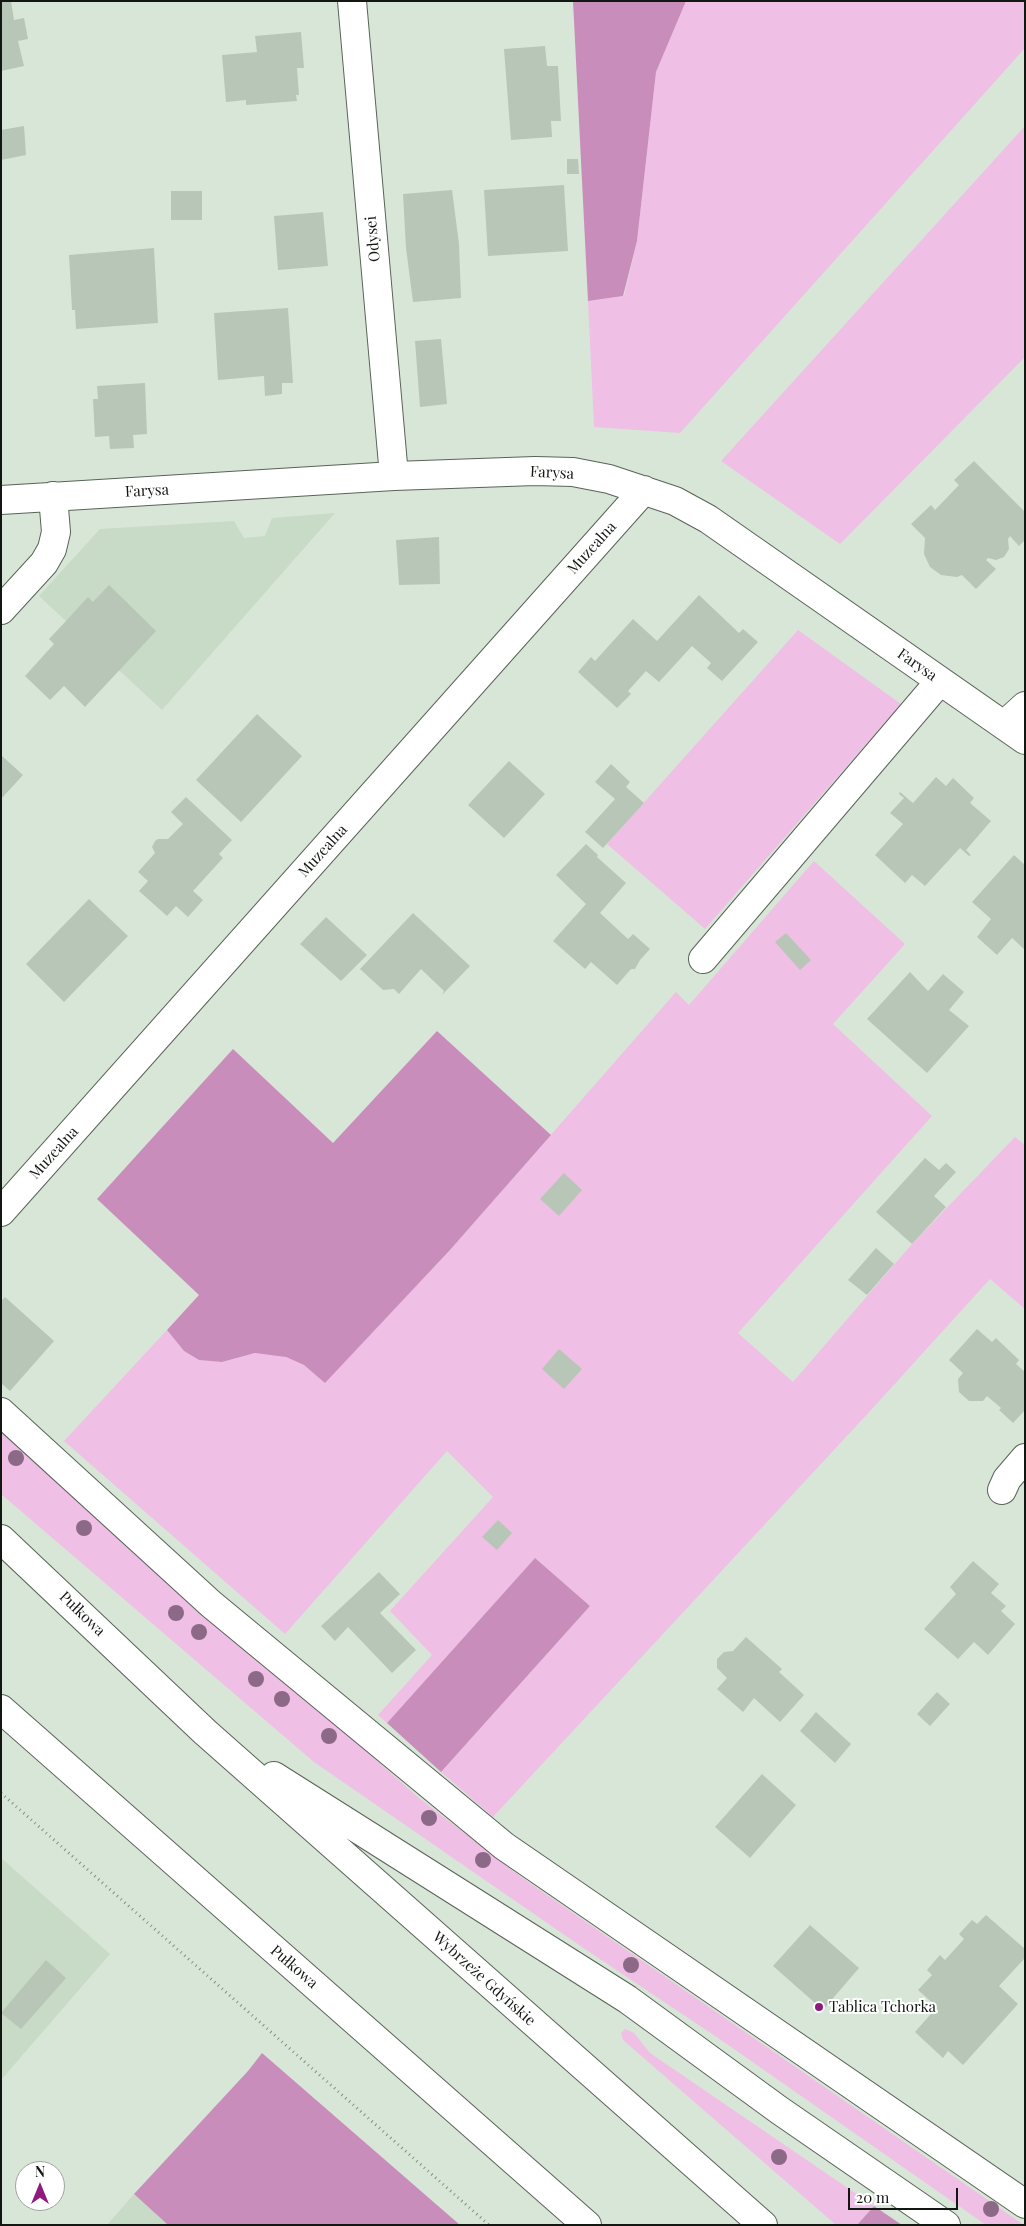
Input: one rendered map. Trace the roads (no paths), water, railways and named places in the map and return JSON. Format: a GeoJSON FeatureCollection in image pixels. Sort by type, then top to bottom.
{"type":"FeatureCollection","features":[{"type":"Feature","properties":{"kind":"main road","name":"Odysei"},"geometry":{"type":"LineString","coordinates":[[352,1],[394,476]]}},
{"type":"Feature","properties":{"kind":"main road","name":"Farysa"},"geometry":{"type":"LineString","coordinates":[[1,500],[394,476],[535,471],[564,472],[609,479],[675,501],[708,519],[1014,732]]}},
{"type":"Feature","properties":{"kind":"main road","name":"Muzealna"},"geometry":{"type":"LineString","coordinates":[[1,1212],[644,490]]}},
{"type":"Feature","properties":{"kind":"main road"},"geometry":{"type":"LineString","coordinates":[[1,610],[44,563],[52,549],[56,532],[53,496]]}},
{"type":"Feature","properties":{"kind":"main road"},"geometry":{"type":"LineString","coordinates":[[703,959],[940,681]]}},
{"type":"Feature","properties":{"kind":"main road"},"geometry":{"type":"LineString","coordinates":[[1014,732],[1025,706]]}},
{"type":"Feature","properties":{"kind":"main road"},"geometry":{"type":"LineString","coordinates":[[1,1412],[211,1604],[504,1846],[1025,2204]]}},
{"type":"Feature","properties":{"kind":"main road"},"geometry":{"type":"LineString","coordinates":[[1002,1490],[1007,1479],[1025,1458]]}},
{"type":"Feature","properties":{"kind":"main road","name":"Pułkowa"},"geometry":{"type":"LineString","coordinates":[[6,1545],[205,1732]]}},
{"type":"Feature","properties":{"kind":"main road","name":"Pułkowa"},"geometry":{"type":"LineString","coordinates":[[1,1709],[587,2225]]}},
{"type":"Feature","properties":{"kind":"main road"},"geometry":{"type":"LineString","coordinates":[[205,1732],[627,1999],[778,2110],[946,2225]]}},
{"type":"Feature","properties":{"kind":"main road","name":"Wybrzeże Gdyńskie"},"geometry":{"type":"LineString","coordinates":[[205,1732],[763,2225]]}},
{"type":"Feature","properties":{"kind":"place","name":"Tablica Tchorka"},"geometry":{"type":"Point","coordinates":[819,2007]}}]}
